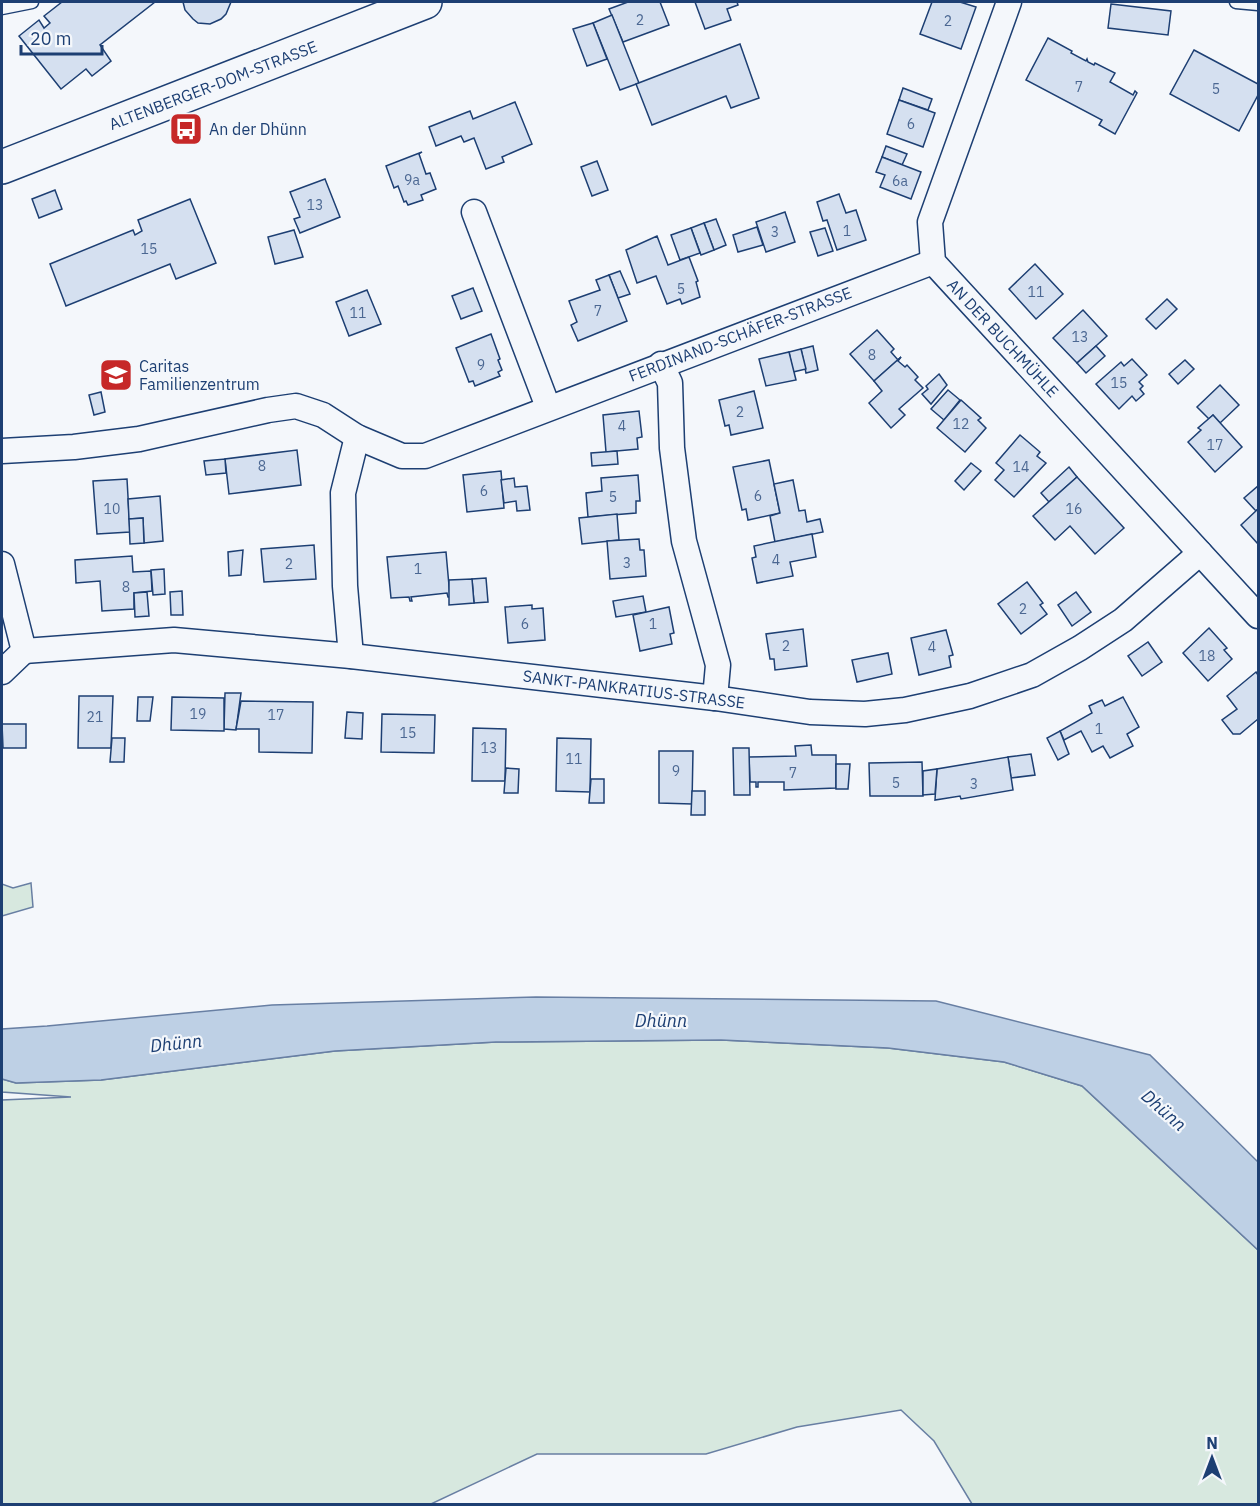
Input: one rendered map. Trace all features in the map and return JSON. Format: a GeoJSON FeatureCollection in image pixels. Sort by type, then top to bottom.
{"type":"FeatureCollection","features":[{"type":"Feature","properties":{"kind":"main road","name":"ALTENBERGER-DOM-STRASSE"},"geometry":{"type":"LineString","coordinates":[[2,167],[425,2]]}},
{"type":"Feature","properties":{"kind":"street"},"geometry":{"type":"LineString","coordinates":[[933,262],[930,222],[1009,2]]}},
{"type":"Feature","properties":{"kind":"street"},"geometry":{"type":"LineString","coordinates":[[474,212],[548,407]]}},
{"type":"Feature","properties":{"kind":"street","name":"FERDINAND-SCHÄFER-STRASSE"},"geometry":{"type":"LineString","coordinates":[[2,451],[74,447],[139,439],[268,410],[296,406],[323,415],[357,437],[402,456],[425,456],[548,407],[933,262]]}},
{"type":"Feature","properties":{"kind":"street","name":"AN DER BUCHMÜHLE"},"geometry":{"type":"LineString","coordinates":[[933,262],[1258,616]]}},
{"type":"Feature","properties":{"kind":"street"},"geometry":{"type":"LineString","coordinates":[[661,364],[669,383],[672,448],[684,542],[718,665],[715,698]]}},
{"type":"Feature","properties":{"kind":"street"},"geometry":{"type":"LineString","coordinates":[[351,656],[345,586],[343,493],[357,437]]}},
{"type":"Feature","properties":{"kind":"street","name":"SANKT-PANKRATIUS-STRASSE"},"geometry":{"type":"LineString","coordinates":[[24,651],[174,640],[351,656],[715,698],[810,712],[865,714],[906,711],[970,696],[1032,675],[1123,620],[1200,553]]}},
{"type":"Feature","properties":{"kind":"street"},"geometry":{"type":"LineString","coordinates":[[2,564],[24,651],[2,672]]}},
{"type":"Feature","properties":{"kind":"lane"},"geometry":{"type":"LineString","coordinates":[[2,8],[32,2]]}},
{"type":"Feature","properties":{"kind":"lane"},"geometry":{"type":"LineString","coordinates":[[1236,2],[1258,4]]}},
{"type":"Feature","properties":{"kind":"shaded area"},"geometry":{"type":"Polygon","coordinates":[[[31,883],[33,907],[2,916],[2,884],[13,888],[31,883]]]}},
{"type":"Feature","properties":{"kind":"shaded area"},"geometry":{"type":"Polygon","coordinates":[[[721,1040],[888,1048],[1004,1062],[1082,1086],[1258,1250],[1258,1504],[972,1504],[934,1441],[901,1410],[797,1427],[706,1454],[537,1454],[431,1504],[2,1504],[2,1100],[71,1097],[2,1092],[2,1079],[16,1083],[101,1080],[335,1051],[496,1042],[721,1040]]]}},
{"type":"Feature","properties":{"kind":"water","name":"Dhünn"},"geometry":{"type":"Polygon","coordinates":[[[536,997],[936,1001],[1150,1055],[1258,1162],[1258,1250],[1082,1086],[1004,1062],[888,1048],[721,1040],[496,1042],[335,1051],[101,1080],[16,1083],[2,1079],[2,1029],[272,1005],[536,997]]]}},
{"type":"Feature","properties":{"kind":"building"},"geometry":{"type":"Polygon","coordinates":[[[62,2],[155,2],[100,45],[111,61],[92,76],[86,69],[61,89],[19,36],[39,20],[44,28],[50,23],[44,16],[62,2]]]}},
{"type":"Feature","properties":{"kind":"building"},"geometry":{"type":"Polygon","coordinates":[[[183,2],[231,2],[226,14],[210,24],[198,23],[193,19],[185,10],[183,2]]]}},
{"type":"Feature","properties":{"kind":"building"},"geometry":{"type":"Polygon","coordinates":[[[628,2],[660,2],[669,25],[623,42],[609,9],[628,2]]]}},
{"type":"Feature","properties":{"kind":"building"},"geometry":{"type":"Polygon","coordinates":[[[695,2],[737,2],[738,5],[727,9],[731,20],[705,29],[695,2]]]}},
{"type":"Feature","properties":{"kind":"building"},"geometry":{"type":"Polygon","coordinates":[[[932,2],[960,2],[976,7],[961,49],[920,34],[932,2]]]}},
{"type":"Feature","properties":{"kind":"building"},"geometry":{"type":"Polygon","coordinates":[[[1111,4],[1171,11],[1168,35],[1108,28],[1111,4]]]}},
{"type":"Feature","properties":{"kind":"building"},"geometry":{"type":"Polygon","coordinates":[[[612,15],[639,83],[620,90],[593,23],[612,15]]]}},
{"type":"Feature","properties":{"kind":"building"},"geometry":{"type":"Polygon","coordinates":[[[593,23],[607,59],[587,66],[573,29],[593,23]]]}},
{"type":"Feature","properties":{"kind":"building"},"geometry":{"type":"Polygon","coordinates":[[[1048,38],[1086,61],[1087,59],[1094,65],[1095,63],[1115,73],[1110,82],[1133,95],[1135,91],[1137,93],[1115,134],[1099,125],[1102,120],[1026,80],[1048,38]]]}},
{"type":"Feature","properties":{"kind":"building"},"geometry":{"type":"Polygon","coordinates":[[[740,44],[759,98],[731,108],[726,96],[652,125],[636,84],[740,44]]]}},
{"type":"Feature","properties":{"kind":"building"},"geometry":{"type":"Polygon","coordinates":[[[1194,50],[1258,84],[1258,95],[1239,131],[1170,94],[1194,50]]]}},
{"type":"Feature","properties":{"kind":"building"},"geometry":{"type":"Polygon","coordinates":[[[903,88],[932,99],[928,110],[899,100],[903,88]]]}},
{"type":"Feature","properties":{"kind":"building"},"geometry":{"type":"Polygon","coordinates":[[[899,100],[935,113],[923,147],[887,134],[899,100]]]}},
{"type":"Feature","properties":{"kind":"building"},"geometry":{"type":"Polygon","coordinates":[[[515,102],[532,144],[502,157],[504,162],[486,169],[474,138],[464,142],[461,136],[436,146],[429,127],[470,111],[473,119],[515,102]]]}},
{"type":"Feature","properties":{"kind":"building"},"geometry":{"type":"Polygon","coordinates":[[[886,146],[907,154],[902,165],[882,157],[886,146]]]}},
{"type":"Feature","properties":{"kind":"building"},"geometry":{"type":"Polygon","coordinates":[[[422,152],[419,154],[426,174],[430,173],[436,189],[421,195],[423,200],[408,205],[406,201],[404,202],[398,186],[394,188],[386,166],[422,152]]]}},
{"type":"Feature","properties":{"kind":"building"},"geometry":{"type":"Polygon","coordinates":[[[882,157],[921,172],[911,199],[880,187],[885,175],[876,172],[882,157]]]}},
{"type":"Feature","properties":{"kind":"building"},"geometry":{"type":"Polygon","coordinates":[[[597,161],[608,190],[592,196],[581,167],[597,161]]]}},
{"type":"Feature","properties":{"kind":"building"},"geometry":{"type":"Polygon","coordinates":[[[325,179],[340,217],[300,233],[294,219],[300,217],[290,192],[325,179]]]}},
{"type":"Feature","properties":{"kind":"building"},"geometry":{"type":"Polygon","coordinates":[[[55,190],[62,209],[39,218],[32,199],[55,190]]]}},
{"type":"Feature","properties":{"kind":"building"},"geometry":{"type":"Polygon","coordinates":[[[839,194],[846,213],[856,210],[866,240],[837,250],[827,220],[823,221],[817,202],[839,194]]]}},
{"type":"Feature","properties":{"kind":"building"},"geometry":{"type":"Polygon","coordinates":[[[190,199],[216,263],[176,279],[170,264],[66,306],[50,264],[133,230],[135,235],[142,231],[138,220],[190,199]]]}},
{"type":"Feature","properties":{"kind":"building"},"geometry":{"type":"Polygon","coordinates":[[[785,212],[795,242],[766,252],[756,222],[785,212]]]}},
{"type":"Feature","properties":{"kind":"building"},"geometry":{"type":"Polygon","coordinates":[[[716,219],[726,245],[714,250],[704,223],[716,219]]]}},
{"type":"Feature","properties":{"kind":"building"},"geometry":{"type":"Polygon","coordinates":[[[704,223],[714,250],[701,255],[691,228],[704,223]]]}},
{"type":"Feature","properties":{"kind":"building"},"geometry":{"type":"Polygon","coordinates":[[[757,227],[763,245],[738,252],[733,235],[757,227]]]}},
{"type":"Feature","properties":{"kind":"building"},"geometry":{"type":"Polygon","coordinates":[[[691,228],[700,253],[680,260],[671,235],[691,228]]]}},
{"type":"Feature","properties":{"kind":"building"},"geometry":{"type":"Polygon","coordinates":[[[825,228],[833,251],[818,256],[810,232],[825,228]]]}},
{"type":"Feature","properties":{"kind":"building"},"geometry":{"type":"Polygon","coordinates":[[[294,230],[303,257],[275,264],[268,237],[294,230]]]}},
{"type":"Feature","properties":{"kind":"building"},"geometry":{"type":"Polygon","coordinates":[[[657,236],[668,265],[689,257],[698,281],[696,282],[700,297],[682,304],[680,299],[667,304],[656,276],[637,283],[626,250],[657,236]]]}},
{"type":"Feature","properties":{"kind":"building"},"geometry":{"type":"Polygon","coordinates":[[[1035,264],[1063,294],[1036,319],[1009,289],[1035,264]]]}},
{"type":"Feature","properties":{"kind":"building"},"geometry":{"type":"Polygon","coordinates":[[[620,271],[630,294],[618,298],[609,275],[620,271]]]}},
{"type":"Feature","properties":{"kind":"building"},"geometry":{"type":"Polygon","coordinates":[[[609,275],[627,321],[578,341],[571,325],[577,322],[569,301],[600,290],[596,280],[609,275]]]}},
{"type":"Feature","properties":{"kind":"building"},"geometry":{"type":"Polygon","coordinates":[[[473,288],[482,311],[461,319],[452,296],[473,288]]]}},
{"type":"Feature","properties":{"kind":"building"},"geometry":{"type":"Polygon","coordinates":[[[367,290],[381,324],[349,336],[336,302],[367,290]]]}},
{"type":"Feature","properties":{"kind":"building"},"geometry":{"type":"Polygon","coordinates":[[[1167,299],[1177,309],[1156,329],[1146,319],[1167,299]]]}},
{"type":"Feature","properties":{"kind":"building"},"geometry":{"type":"Polygon","coordinates":[[[1083,310],[1107,336],[1077,363],[1053,338],[1083,310]]]}},
{"type":"Feature","properties":{"kind":"building"},"geometry":{"type":"Polygon","coordinates":[[[877,330],[894,349],[891,352],[898,360],[874,381],[850,354],[877,330]]]}},
{"type":"Feature","properties":{"kind":"building"},"geometry":{"type":"Polygon","coordinates":[[[491,334],[502,370],[498,372],[500,376],[475,386],[473,381],[469,382],[456,348],[491,334]]]}},
{"type":"Feature","properties":{"kind":"building"},"geometry":{"type":"Polygon","coordinates":[[[813,346],[818,370],[806,373],[801,349],[813,346]]]}},
{"type":"Feature","properties":{"kind":"building"},"geometry":{"type":"Polygon","coordinates":[[[1096,346],[1105,356],[1086,373],[1077,363],[1096,346]]]}},
{"type":"Feature","properties":{"kind":"building"},"geometry":{"type":"Polygon","coordinates":[[[801,349],[806,369],[793,372],[789,352],[801,349]]]}},
{"type":"Feature","properties":{"kind":"building"},"geometry":{"type":"Polygon","coordinates":[[[789,352],[796,380],[766,386],[759,359],[789,352]]]}},
{"type":"Feature","properties":{"kind":"building"},"geometry":{"type":"Polygon","coordinates":[[[901,357],[898,361],[905,367],[907,365],[918,377],[915,380],[923,388],[899,409],[905,415],[891,428],[869,403],[882,391],[874,381],[901,357]]]}},
{"type":"Feature","properties":{"kind":"building"},"geometry":{"type":"Polygon","coordinates":[[[1132,359],[1147,375],[1139,382],[1143,386],[1140,389],[1144,394],[1136,401],[1132,396],[1119,409],[1096,384],[1121,362],[1124,366],[1132,359]]]}},
{"type":"Feature","properties":{"kind":"building"},"geometry":{"type":"Polygon","coordinates":[[[1185,360],[1194,369],[1178,384],[1169,374],[1185,360]]]}},
{"type":"Feature","properties":{"kind":"building"},"geometry":{"type":"Polygon","coordinates":[[[939,374],[947,385],[931,404],[922,394],[928,389],[926,386],[939,374]]]}},
{"type":"Feature","properties":{"kind":"building"},"geometry":{"type":"Polygon","coordinates":[[[1220,385],[1239,405],[1220,423],[1213,415],[1209,419],[1197,407],[1220,385]]]}},
{"type":"Feature","properties":{"kind":"building"},"geometry":{"type":"Polygon","coordinates":[[[948,390],[960,400],[944,420],[931,409],[948,390]]]}},
{"type":"Feature","properties":{"kind":"building"},"geometry":{"type":"Polygon","coordinates":[[[754,391],[763,428],[731,435],[729,425],[725,426],[719,400],[754,391]]]}},
{"type":"Feature","properties":{"kind":"building"},"geometry":{"type":"Polygon","coordinates":[[[101,392],[105,412],[94,415],[89,395],[101,392]]]}},
{"type":"Feature","properties":{"kind":"building"},"geometry":{"type":"Polygon","coordinates":[[[961,400],[981,418],[978,420],[986,428],[965,452],[937,428],[961,400]]]}},
{"type":"Feature","properties":{"kind":"building"},"geometry":{"type":"Polygon","coordinates":[[[639,411],[642,437],[637,438],[638,449],[606,452],[603,415],[639,411]]]}},
{"type":"Feature","properties":{"kind":"building"},"geometry":{"type":"Polygon","coordinates":[[[1213,415],[1242,447],[1215,472],[1188,442],[1201,430],[1198,428],[1213,415]]]}},
{"type":"Feature","properties":{"kind":"building"},"geometry":{"type":"Polygon","coordinates":[[[1020,435],[1040,452],[1037,456],[1046,463],[1014,497],[995,480],[1004,470],[996,463],[1020,435]]]}},
{"type":"Feature","properties":{"kind":"building"},"geometry":{"type":"Polygon","coordinates":[[[297,450],[301,485],[229,494],[225,459],[297,450]]]}},
{"type":"Feature","properties":{"kind":"building"},"geometry":{"type":"Polygon","coordinates":[[[617,451],[618,464],[592,466],[591,453],[617,451]]]}},
{"type":"Feature","properties":{"kind":"building"},"geometry":{"type":"Polygon","coordinates":[[[225,459],[226,473],[206,475],[204,461],[225,459]]]}},
{"type":"Feature","properties":{"kind":"building"},"geometry":{"type":"Polygon","coordinates":[[[769,460],[780,513],[748,520],[746,509],[742,510],[733,467],[769,460]]]}},
{"type":"Feature","properties":{"kind":"building"},"geometry":{"type":"Polygon","coordinates":[[[971,463],[981,471],[964,490],[955,481],[971,463]]]}},
{"type":"Feature","properties":{"kind":"building"},"geometry":{"type":"Polygon","coordinates":[[[1069,467],[1077,477],[1049,502],[1041,493],[1069,467]]]}},
{"type":"Feature","properties":{"kind":"building"},"geometry":{"type":"Polygon","coordinates":[[[501,471],[504,508],[467,512],[463,475],[501,471]]]}},
{"type":"Feature","properties":{"kind":"building"},"geometry":{"type":"Polygon","coordinates":[[[638,475],[640,501],[636,501],[636,513],[588,517],[586,493],[602,491],[601,478],[638,475]]]}},
{"type":"Feature","properties":{"kind":"building"},"geometry":{"type":"Polygon","coordinates":[[[1077,477],[1124,528],[1095,554],[1070,526],[1055,540],[1033,516],[1077,477]]]}},
{"type":"Feature","properties":{"kind":"building"},"geometry":{"type":"Polygon","coordinates":[[[514,478],[515,487],[527,486],[530,510],[517,511],[516,501],[504,503],[501,480],[514,478]]]}},
{"type":"Feature","properties":{"kind":"building"},"geometry":{"type":"Polygon","coordinates":[[[127,479],[130,532],[97,534],[93,481],[127,479]]]}},
{"type":"Feature","properties":{"kind":"building"},"geometry":{"type":"Polygon","coordinates":[[[793,480],[799,511],[805,510],[807,522],[820,519],[823,532],[775,542],[770,516],[780,513],[774,484],[793,480]]]}},
{"type":"Feature","properties":{"kind":"building"},"geometry":{"type":"Polygon","coordinates":[[[1258,486],[1258,509],[1256,511],[1244,498],[1258,486]]]}},
{"type":"Feature","properties":{"kind":"building"},"geometry":{"type":"Polygon","coordinates":[[[160,496],[163,541],[144,543],[143,518],[129,519],[128,499],[160,496]]]}},
{"type":"Feature","properties":{"kind":"building"},"geometry":{"type":"Polygon","coordinates":[[[1258,509],[1258,544],[1241,525],[1258,509]]]}},
{"type":"Feature","properties":{"kind":"building"},"geometry":{"type":"Polygon","coordinates":[[[617,514],[619,540],[582,544],[579,518],[617,514]]]}},
{"type":"Feature","properties":{"kind":"building"},"geometry":{"type":"Polygon","coordinates":[[[143,518],[144,543],[130,544],[129,519],[143,518]]]}},
{"type":"Feature","properties":{"kind":"building"},"geometry":{"type":"Polygon","coordinates":[[[812,534],[816,557],[790,562],[793,576],[757,583],[752,558],[756,557],[754,546],[812,534]]]}},
{"type":"Feature","properties":{"kind":"building"},"geometry":{"type":"Polygon","coordinates":[[[639,539],[640,550],[644,550],[646,576],[610,579],[607,541],[639,539]]]}},
{"type":"Feature","properties":{"kind":"building"},"geometry":{"type":"Polygon","coordinates":[[[314,545],[316,579],[264,582],[261,549],[314,545]]]}},
{"type":"Feature","properties":{"kind":"building"},"geometry":{"type":"Polygon","coordinates":[[[243,550],[241,575],[229,576],[228,552],[243,550]]]}},
{"type":"Feature","properties":{"kind":"building"},"geometry":{"type":"Polygon","coordinates":[[[446,552],[450,597],[447,593],[411,597],[412,601],[409,597],[391,598],[387,557],[446,552]]]}},
{"type":"Feature","properties":{"kind":"building"},"geometry":{"type":"Polygon","coordinates":[[[132,556],[133,572],[151,571],[152,591],[134,593],[134,609],[102,611],[100,581],[76,583],[75,560],[132,556]]]}},
{"type":"Feature","properties":{"kind":"building"},"geometry":{"type":"Polygon","coordinates":[[[164,569],[165,594],[153,595],[151,570],[164,569]]]}},
{"type":"Feature","properties":{"kind":"building"},"geometry":{"type":"Polygon","coordinates":[[[486,578],[488,602],[474,603],[472,579],[486,578]]]}},
{"type":"Feature","properties":{"kind":"building"},"geometry":{"type":"Polygon","coordinates":[[[472,579],[474,603],[449,605],[449,580],[472,579]]]}},
{"type":"Feature","properties":{"kind":"building"},"geometry":{"type":"Polygon","coordinates":[[[1027,582],[1043,603],[1040,605],[1047,614],[1021,634],[998,604],[1027,582]]]}},
{"type":"Feature","properties":{"kind":"building"},"geometry":{"type":"Polygon","coordinates":[[[182,591],[183,615],[171,615],[170,592],[182,591]]]}},
{"type":"Feature","properties":{"kind":"building"},"geometry":{"type":"Polygon","coordinates":[[[147,592],[149,616],[135,617],[134,593],[147,592]]]}},
{"type":"Feature","properties":{"kind":"building"},"geometry":{"type":"Polygon","coordinates":[[[1076,592],[1091,612],[1072,626],[1058,605],[1076,592]]]}},
{"type":"Feature","properties":{"kind":"building"},"geometry":{"type":"Polygon","coordinates":[[[643,596],[646,612],[616,617],[613,601],[643,596]]]}},
{"type":"Feature","properties":{"kind":"building"},"geometry":{"type":"Polygon","coordinates":[[[532,605],[532,609],[543,608],[545,640],[508,643],[505,607],[532,605]]]}},
{"type":"Feature","properties":{"kind":"building"},"geometry":{"type":"Polygon","coordinates":[[[669,607],[674,633],[670,634],[672,644],[640,651],[633,615],[669,607]]]}},
{"type":"Feature","properties":{"kind":"building"},"geometry":{"type":"Polygon","coordinates":[[[1209,628],[1227,648],[1224,650],[1232,659],[1208,681],[1183,653],[1209,628]]]}},
{"type":"Feature","properties":{"kind":"building"},"geometry":{"type":"Polygon","coordinates":[[[803,629],[807,666],[775,670],[774,659],[770,659],[766,634],[803,629]]]}},
{"type":"Feature","properties":{"kind":"building"},"geometry":{"type":"Polygon","coordinates":[[[946,630],[953,655],[949,656],[951,667],[919,675],[911,638],[946,630]]]}},
{"type":"Feature","properties":{"kind":"building"},"geometry":{"type":"Polygon","coordinates":[[[1148,642],[1162,662],[1142,676],[1128,656],[1148,642]]]}},
{"type":"Feature","properties":{"kind":"building"},"geometry":{"type":"Polygon","coordinates":[[[888,653],[892,674],[857,682],[852,660],[888,653]]]}},
{"type":"Feature","properties":{"kind":"building"},"geometry":{"type":"Polygon","coordinates":[[[1256,672],[1258,675],[1258,719],[1240,734],[1233,734],[1222,720],[1237,709],[1227,696],[1256,672]]]}},
{"type":"Feature","properties":{"kind":"building"},"geometry":{"type":"Polygon","coordinates":[[[225,693],[241,693],[236,730],[224,729],[225,693]]]}},
{"type":"Feature","properties":{"kind":"building"},"geometry":{"type":"Polygon","coordinates":[[[79,696],[113,696],[111,748],[78,748],[79,696]]]}},
{"type":"Feature","properties":{"kind":"building"},"geometry":{"type":"Polygon","coordinates":[[[138,697],[153,697],[150,721],[137,721],[138,697]]]}},
{"type":"Feature","properties":{"kind":"building"},"geometry":{"type":"Polygon","coordinates":[[[172,697],[224,698],[224,731],[171,730],[172,697]]]}},
{"type":"Feature","properties":{"kind":"building"},"geometry":{"type":"Polygon","coordinates":[[[1123,697],[1139,727],[1127,734],[1133,746],[1110,758],[1103,746],[1092,752],[1081,731],[1064,740],[1060,731],[1092,713],[1089,706],[1102,700],[1105,706],[1123,697]]]}},
{"type":"Feature","properties":{"kind":"building"},"geometry":{"type":"Polygon","coordinates":[[[241,701],[313,702],[312,753],[259,752],[259,729],[236,729],[241,701]]]}},
{"type":"Feature","properties":{"kind":"building"},"geometry":{"type":"Polygon","coordinates":[[[347,712],[363,713],[362,739],[345,738],[347,712]]]}},
{"type":"Feature","properties":{"kind":"building"},"geometry":{"type":"Polygon","coordinates":[[[382,714],[435,715],[434,753],[381,752],[382,714]]]}},
{"type":"Feature","properties":{"kind":"building"},"geometry":{"type":"Polygon","coordinates":[[[2,724],[26,724],[26,748],[3,748],[2,724]]]}},
{"type":"Feature","properties":{"kind":"building"},"geometry":{"type":"Polygon","coordinates":[[[473,728],[506,729],[505,781],[472,781],[473,728]]]}},
{"type":"Feature","properties":{"kind":"building"},"geometry":{"type":"Polygon","coordinates":[[[1060,731],[1069,754],[1058,760],[1047,738],[1060,731]]]}},
{"type":"Feature","properties":{"kind":"building"},"geometry":{"type":"Polygon","coordinates":[[[112,738],[125,738],[124,762],[110,762],[112,738]]]}},
{"type":"Feature","properties":{"kind":"building"},"geometry":{"type":"Polygon","coordinates":[[[557,738],[591,739],[590,792],[556,791],[557,738]]]}},
{"type":"Feature","properties":{"kind":"building"},"geometry":{"type":"Polygon","coordinates":[[[811,745],[812,755],[836,755],[836,788],[784,790],[784,782],[758,782],[758,787],[756,787],[756,782],[750,782],[749,757],[796,756],[795,746],[811,745]]]}},
{"type":"Feature","properties":{"kind":"building"},"geometry":{"type":"Polygon","coordinates":[[[733,748],[749,748],[750,795],[734,795],[733,748]]]}},
{"type":"Feature","properties":{"kind":"building"},"geometry":{"type":"Polygon","coordinates":[[[659,751],[693,751],[692,804],[659,803],[659,751]]]}},
{"type":"Feature","properties":{"kind":"building"},"geometry":{"type":"Polygon","coordinates":[[[1031,754],[1035,775],[1011,778],[1008,757],[1031,754]]]}},
{"type":"Feature","properties":{"kind":"building"},"geometry":{"type":"Polygon","coordinates":[[[1008,757],[1013,790],[961,799],[960,796],[935,800],[937,769],[1008,757]]]}},
{"type":"Feature","properties":{"kind":"building"},"geometry":{"type":"Polygon","coordinates":[[[922,762],[923,796],[870,796],[869,763],[922,762]]]}},
{"type":"Feature","properties":{"kind":"building"},"geometry":{"type":"Polygon","coordinates":[[[836,764],[850,764],[848,789],[836,789],[836,764]]]}},
{"type":"Feature","properties":{"kind":"building"},"geometry":{"type":"Polygon","coordinates":[[[506,768],[519,769],[518,793],[504,793],[506,768]]]}},
{"type":"Feature","properties":{"kind":"building"},"geometry":{"type":"Polygon","coordinates":[[[937,769],[935,794],[923,795],[923,771],[937,769]]]}},
{"type":"Feature","properties":{"kind":"building"},"geometry":{"type":"Polygon","coordinates":[[[591,779],[604,779],[604,803],[589,803],[591,779]]]}},
{"type":"Feature","properties":{"kind":"building"},"geometry":{"type":"Polygon","coordinates":[[[692,791],[705,791],[705,815],[691,815],[692,791]]]}},
{"type":"Feature","properties":{"kind":"place","name":"An der Dhünn"},"geometry":{"type":"Point","coordinates":[186,129]}},
{"type":"Feature","properties":{"kind":"place","name":"Caritas Familienzentrum"},"geometry":{"type":"Point","coordinates":[116,375]}}]}
